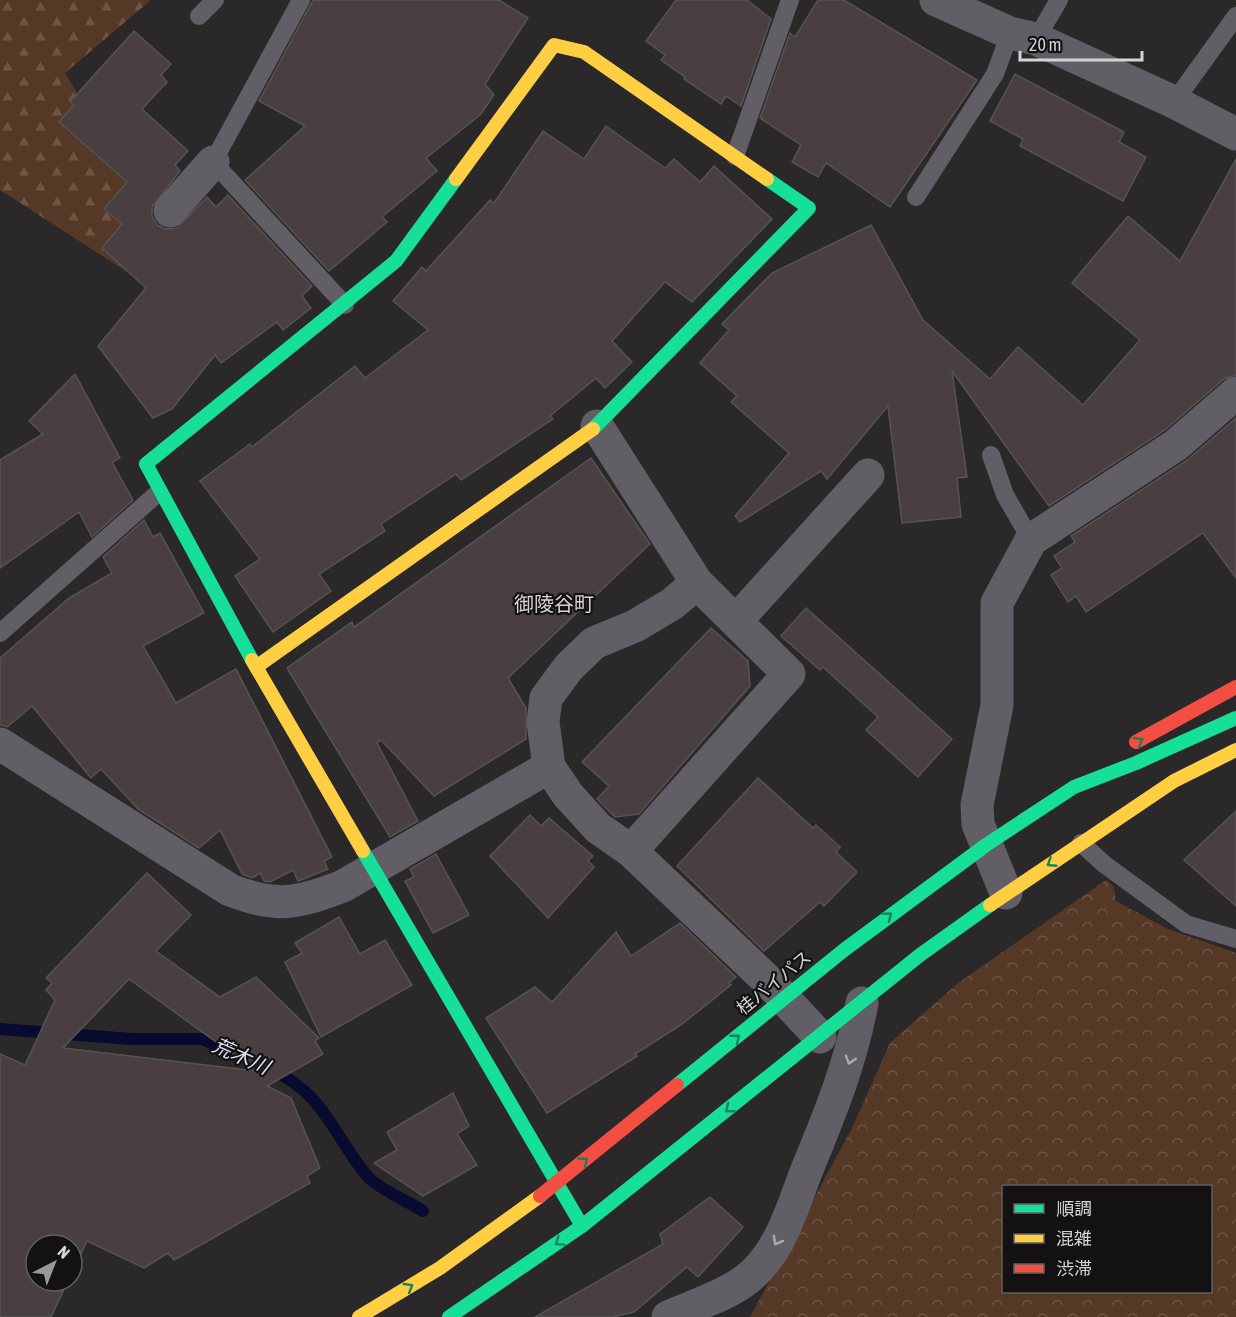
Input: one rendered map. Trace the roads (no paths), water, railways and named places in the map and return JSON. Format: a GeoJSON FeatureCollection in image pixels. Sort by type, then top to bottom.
{"type":"FeatureCollection","features":[{"type":"Feature","properties":{"kind":"main road"},"geometry":{"type":"LineString","coordinates":[[256,667],[597,426],[808,208],[584,52],[554,45],[396,261],[345,305],[146,464],[159,492],[256,667],[582,1226]]}},
{"type":"Feature","properties":{"kind":"main road"},"geometry":{"type":"LineString","coordinates":[[1074,787],[1121,751],[1236,687]]}},
{"type":"Feature","properties":{"kind":"main road","name":"桂バイパス"},"geometry":{"type":"LineString","coordinates":[[359,1317],[440,1268],[556,1184],[891,913],[986,845],[1074,787],[1136,763],[1236,718]]}},
{"type":"Feature","properties":{"kind":"main road"},"geometry":{"type":"LineString","coordinates":[[449,1317],[582,1226],[920,955],[1006,893],[1174,781],[1236,750]]}},
{"type":"Feature","properties":{"kind":"main road"},"geometry":{"type":"LineString","coordinates":[[1100,831],[1161,806]]}},
{"type":"Feature","properties":{"kind":"street"},"geometry":{"type":"LineString","coordinates":[[936,0],[1174,102],[1236,134]]}},
{"type":"Feature","properties":{"kind":"street"},"geometry":{"type":"LineString","coordinates":[[170,211],[213,162]]}},
{"type":"Feature","properties":{"kind":"street"},"geometry":{"type":"LineString","coordinates":[[1006,893],[978,824],[977,805],[997,705],[997,603],[1031,540],[1176,445],[1236,393]]}},
{"type":"Feature","properties":{"kind":"street"},"geometry":{"type":"LineString","coordinates":[[597,426],[697,583],[789,674],[631,851]]}},
{"type":"Feature","properties":{"kind":"street"},"geometry":{"type":"LineString","coordinates":[[736,621],[868,475]]}},
{"type":"Feature","properties":{"kind":"street"},"geometry":{"type":"LineString","coordinates":[[697,583],[672,604],[635,626],[594,643],[569,667],[546,698],[543,722],[549,766],[568,795],[598,828],[631,851],[786,997],[820,1037]]}},
{"type":"Feature","properties":{"kind":"street"},"geometry":{"type":"LineString","coordinates":[[0,744],[230,890],[255,900],[272,902],[306,900],[343,886],[549,766]]}},
{"type":"Feature","properties":{"kind":"street"},"geometry":{"type":"LineString","coordinates":[[668,1317],[742,1283],[759,1268],[778,1242],[842,1083],[854,1047],[862,1003]]}},
{"type":"Feature","properties":{"kind":"lane"},"geometry":{"type":"LineString","coordinates":[[199,16],[215,0]]}},
{"type":"Feature","properties":{"kind":"lane"},"geometry":{"type":"LineString","coordinates":[[301,0],[213,162],[345,305]]}},
{"type":"Feature","properties":{"kind":"lane"},"geometry":{"type":"LineString","coordinates":[[735,156],[790,0]]}},
{"type":"Feature","properties":{"kind":"lane"},"geometry":{"type":"LineString","coordinates":[[916,197],[995,74],[1023,36],[1059,0]]}},
{"type":"Feature","properties":{"kind":"lane"},"geometry":{"type":"LineString","coordinates":[[1174,102],[1236,16]]}},
{"type":"Feature","properties":{"kind":"lane"},"geometry":{"type":"LineString","coordinates":[[991,455],[1005,495],[1031,540]]}},
{"type":"Feature","properties":{"kind":"lane"},"geometry":{"type":"LineString","coordinates":[[0,633],[159,492]]}},
{"type":"Feature","properties":{"kind":"lane"},"geometry":{"type":"LineString","coordinates":[[1081,843],[1104,864],[1186,924],[1236,939]]}},
{"type":"Feature","properties":{"kind":"waterway","name":"荒木川"},"geometry":{"type":"LineString","coordinates":[[0,1029],[132,1039],[202,1039],[241,1056]]}},
{"type":"Feature","properties":{"kind":"waterway","name":"荒木川"},"geometry":{"type":"LineString","coordinates":[[270,1069],[304,1090],[316,1103],[356,1162],[373,1182],[423,1211]]}},
{"type":"Feature","properties":{"kind":"district","name":"御陵谷町"},"geometry":{"type":"Point","coordinates":[554,604]}}]}
